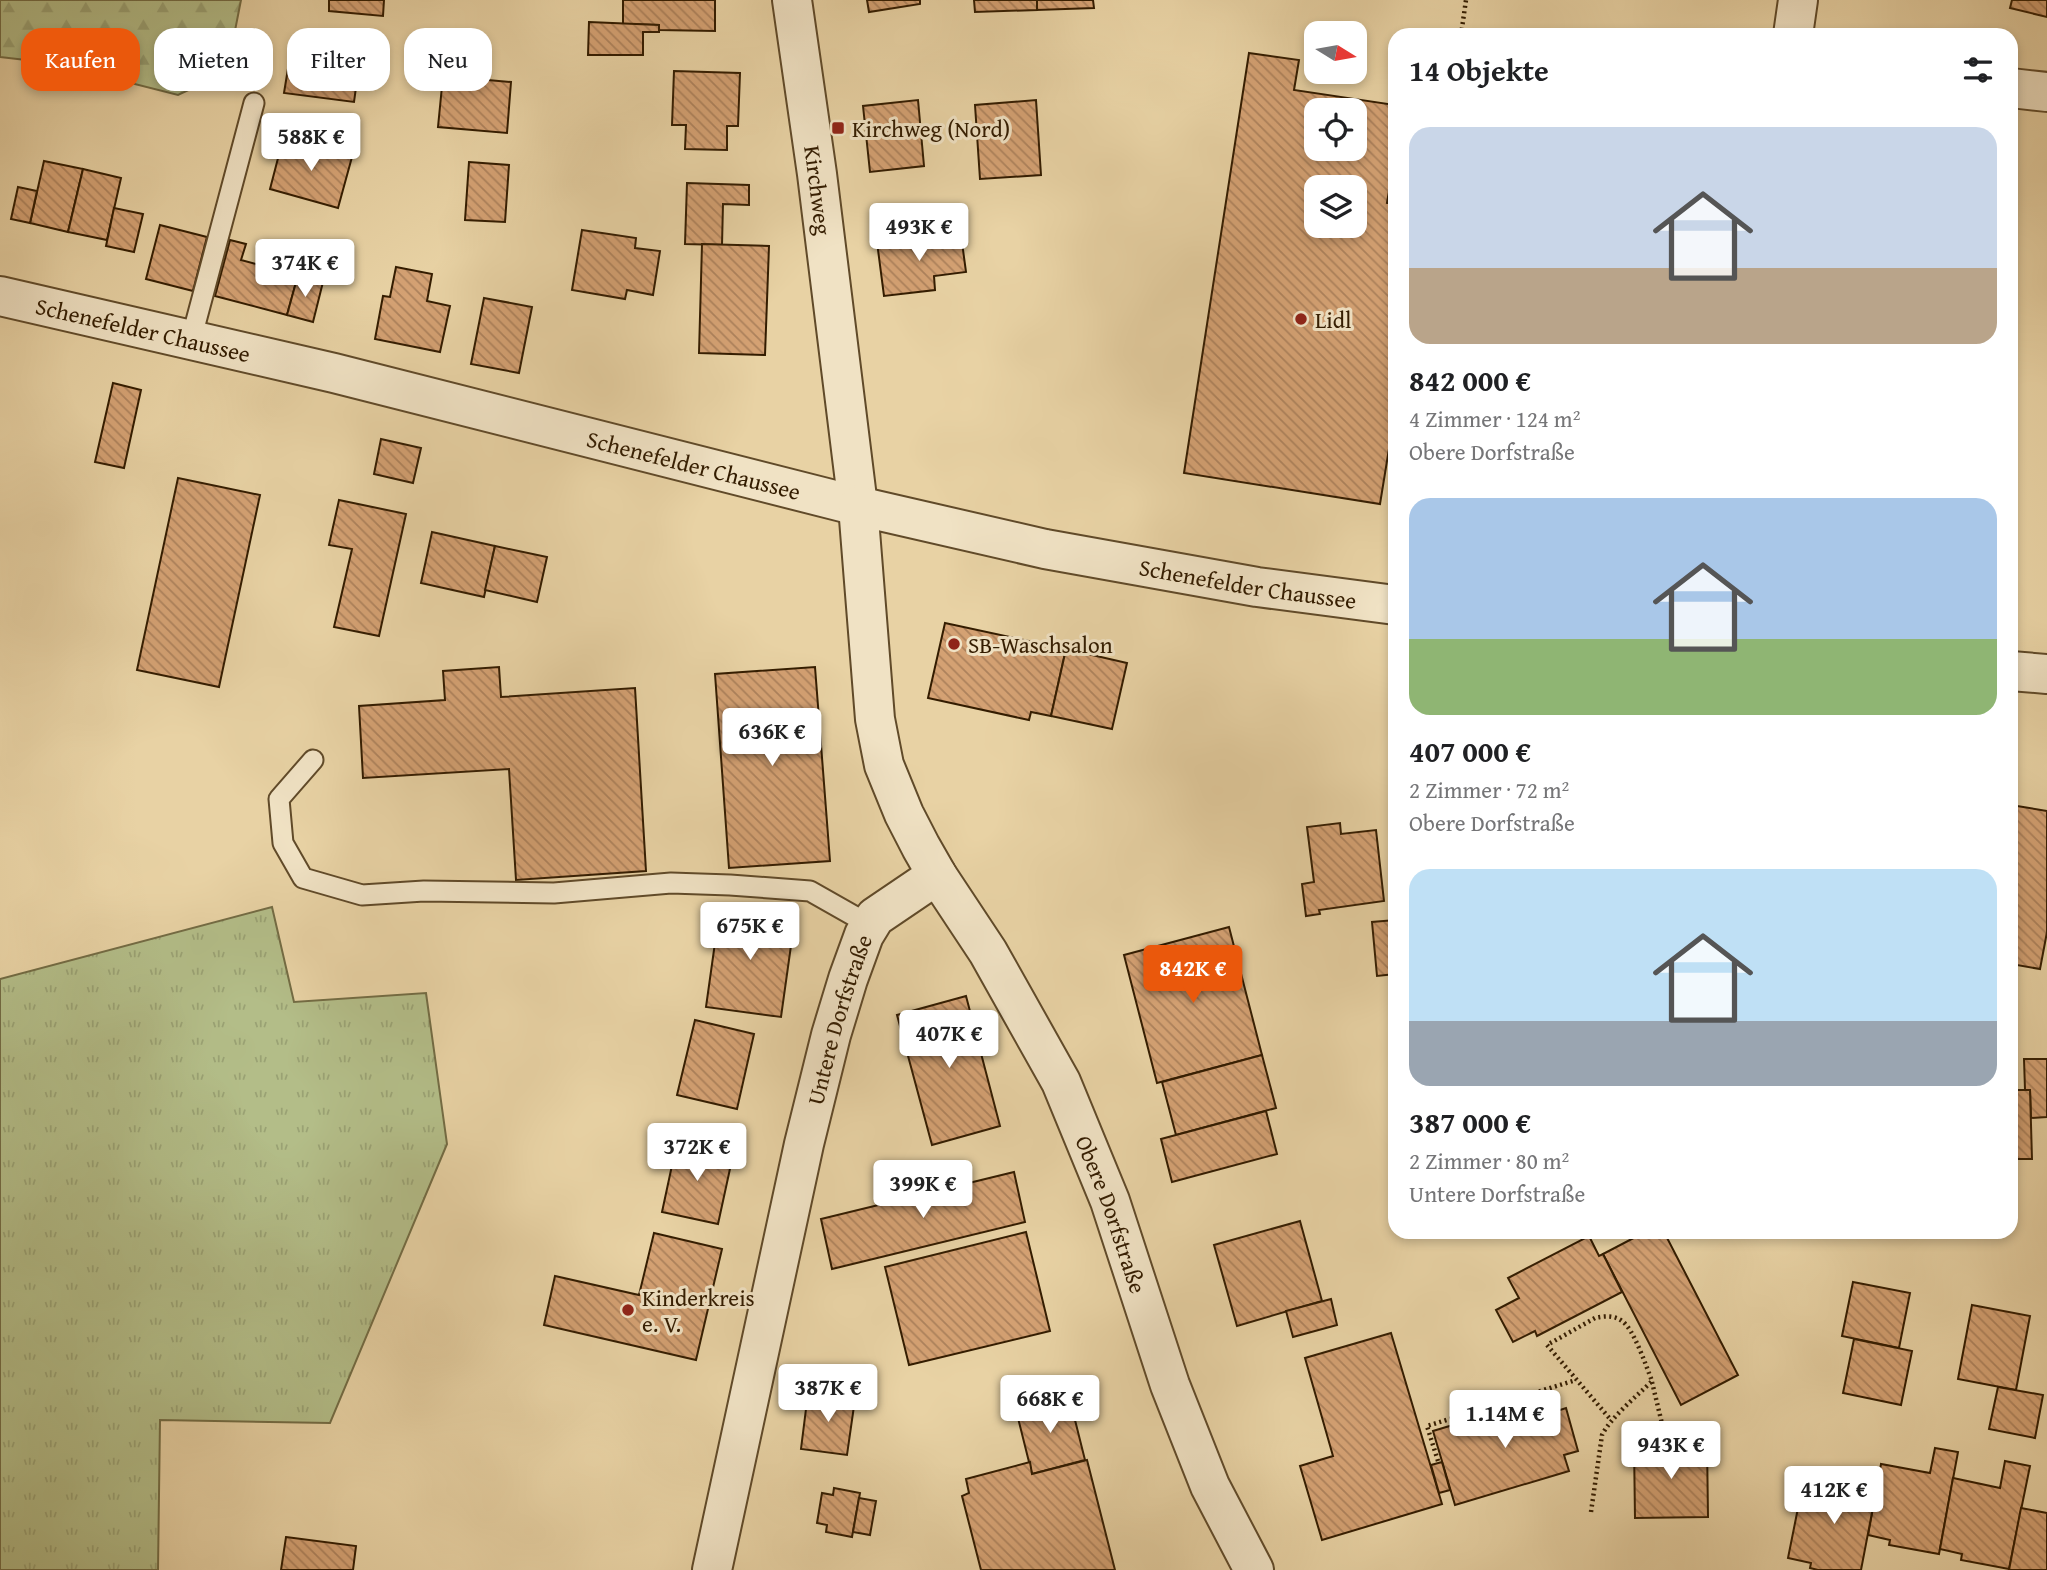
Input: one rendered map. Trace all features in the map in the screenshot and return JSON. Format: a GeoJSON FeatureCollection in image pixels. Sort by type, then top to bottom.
{"type":"FeatureCollection","features":[{"type":"Feature","properties":{"kind":"street","name":"Kirchweg"},"geometry":{"type":"LineString","coordinates":[[792,0],[817,174],[858,506]]}},
{"type":"Feature","properties":{"kind":"street"},"geometry":{"type":"LineString","coordinates":[[1794,28],[1798,0]]}},
{"type":"Feature","properties":{"kind":"street"},"geometry":{"type":"LineString","coordinates":[[2018,89],[2047,92]]}},
{"type":"Feature","properties":{"kind":"street","name":"Schenefelder Chaussee"},"geometry":{"type":"LineString","coordinates":[[0,296],[334,373],[858,506],[1045,549],[1257,587],[1388,604]]}},
{"type":"Feature","properties":{"kind":"street"},"geometry":{"type":"LineString","coordinates":[[858,506],[872,693],[884,765],[895,793],[937,875]]}},
{"type":"Feature","properties":{"kind":"street"},"geometry":{"type":"LineString","coordinates":[[2018,672],[2047,674]]}},
{"type":"Feature","properties":{"kind":"street","name":"Untere Dorfstraße"},"geometry":{"type":"LineString","coordinates":[[712,1570],[807,1130],[831,1035],[860,946],[875,917],[937,875]]}},
{"type":"Feature","properties":{"kind":"street","name":"Obere Dorfstraße"},"geometry":{"type":"LineString","coordinates":[[937,875],[988,952],[1060,1082],[1110,1201],[1170,1385],[1210,1486],[1254,1570]]}},
{"type":"Feature","properties":{"kind":"lane"},"geometry":{"type":"LineString","coordinates":[[191,340],[254,103]]}},
{"type":"Feature","properties":{"kind":"lane"},"geometry":{"type":"LineString","coordinates":[[313,760],[279,799],[283,843],[303,878],[362,895],[424,891],[554,893],[671,883],[810,891],[870,925]]}},
{"type":"Feature","properties":{"kind":"path"},"geometry":{"type":"LineString","coordinates":[[1462,28],[1466,0]]}},
{"type":"Feature","properties":{"kind":"path"},"geometry":{"type":"LineString","coordinates":[[1611,1420],[1546,1345],[1603,1316],[1624,1322],[1640,1350],[1652,1381],[1664,1432],[1701,1433]]}},
{"type":"Feature","properties":{"kind":"path"},"geometry":{"type":"LineString","coordinates":[[1438,1461],[1427,1426],[1576,1380]]}},
{"type":"Feature","properties":{"kind":"path"},"geometry":{"type":"LineString","coordinates":[[1591,1512],[1602,1435],[1611,1420],[1652,1381]]}},
{"type":"Feature","properties":{"kind":"green space"},"geometry":{"type":"Polygon","coordinates":[[[0,0],[241,0],[236,28],[154,28],[154,89],[140,85],[140,28],[21,28],[21,59],[0,57],[0,0]]]}},
{"type":"Feature","properties":{"kind":"green space"},"geometry":{"type":"Polygon","coordinates":[[[162,91],[187,91],[178,95],[162,91]]]}},
{"type":"Feature","properties":{"kind":"green space"},"geometry":{"type":"Polygon","coordinates":[[[272,907],[294,1002],[426,993],[447,1144],[330,1423],[160,1420],[158,1570],[0,1570],[0,979],[272,907]]]}},
{"type":"Feature","properties":{"kind":"building"},"geometry":{"type":"Polygon","coordinates":[[[329,0],[384,0],[383,16],[329,11],[329,0]]]}},
{"type":"Feature","properties":{"kind":"building"},"geometry":{"type":"Polygon","coordinates":[[[623,0],[715,0],[715,31],[659,30],[659,25],[623,24],[623,0]]]}},
{"type":"Feature","properties":{"kind":"building"},"geometry":{"type":"Polygon","coordinates":[[[867,0],[920,0],[920,4],[869,12],[867,0]]]}},
{"type":"Feature","properties":{"kind":"building"},"geometry":{"type":"Polygon","coordinates":[[[974,0],[1037,0],[1037,10],[975,12],[974,0]]]}},
{"type":"Feature","properties":{"kind":"building"},"geometry":{"type":"Polygon","coordinates":[[[1037,0],[1093,0],[1094,8],[1037,10],[1037,0]]]}},
{"type":"Feature","properties":{"kind":"building"},"geometry":{"type":"Polygon","coordinates":[[[2012,0],[2047,0],[2047,17],[2010,8],[2012,0]]]}},
{"type":"Feature","properties":{"kind":"building"},"geometry":{"type":"Polygon","coordinates":[[[589,22],[659,25],[659,32],[643,32],[643,55],[588,55],[589,22]]]}},
{"type":"Feature","properties":{"kind":"building","name":"Lidl"},"geometry":{"type":"Polygon","coordinates":[[[1249,53],[1299,60],[1294,90],[1348,98],[1304,98],[1304,161],[1367,161],[1367,101],[1388,104],[1388,455],[1380,504],[1184,473],[1249,53]]]}},
{"type":"Feature","properties":{"kind":"building"},"geometry":{"type":"Polygon","coordinates":[[[674,71],[740,73],[738,126],[727,126],[727,150],[685,149],[686,125],[672,125],[674,71]]]}},
{"type":"Feature","properties":{"kind":"building"},"geometry":{"type":"Polygon","coordinates":[[[287,75],[287,91],[356,91],[354,102],[284,93],[287,75]]]}},
{"type":"Feature","properties":{"kind":"building"},"geometry":{"type":"Polygon","coordinates":[[[492,80],[511,82],[507,133],[438,127],[442,91],[492,91],[492,80]]]}},
{"type":"Feature","properties":{"kind":"building"},"geometry":{"type":"Polygon","coordinates":[[[918,100],[924,166],[870,172],[863,106],[918,100]]]}},
{"type":"Feature","properties":{"kind":"building"},"geometry":{"type":"Polygon","coordinates":[[[1036,100],[1041,175],[980,179],[975,105],[1036,100]]]}},
{"type":"Feature","properties":{"kind":"building"},"geometry":{"type":"Polygon","coordinates":[[[283,139],[352,157],[338,208],[270,189],[283,139]]]}},
{"type":"Feature","properties":{"kind":"building"},"geometry":{"type":"Polygon","coordinates":[[[44,161],[83,169],[68,232],[30,223],[44,161]]]}},
{"type":"Feature","properties":{"kind":"building"},"geometry":{"type":"Polygon","coordinates":[[[469,162],[509,165],[505,222],[465,220],[469,162]]]}},
{"type":"Feature","properties":{"kind":"building"},"geometry":{"type":"Polygon","coordinates":[[[83,169],[121,178],[107,240],[68,232],[83,169]]]}},
{"type":"Feature","properties":{"kind":"building"},"geometry":{"type":"Polygon","coordinates":[[[687,183],[749,185],[749,205],[723,204],[722,245],[685,244],[687,183]]]}},
{"type":"Feature","properties":{"kind":"building"},"geometry":{"type":"Polygon","coordinates":[[[18,187],[37,191],[30,223],[11,219],[18,187]]]}},
{"type":"Feature","properties":{"kind":"building"},"geometry":{"type":"Polygon","coordinates":[[[114,208],[143,214],[134,252],[106,246],[114,208]]]}},
{"type":"Feature","properties":{"kind":"building"},"geometry":{"type":"Polygon","coordinates":[[[160,225],[207,237],[193,291],[146,279],[160,225]]]}},
{"type":"Feature","properties":{"kind":"building"},"geometry":{"type":"Polygon","coordinates":[[[582,230],[636,238],[635,248],[660,251],[653,295],[627,290],[625,299],[572,290],[582,230]]]}},
{"type":"Feature","properties":{"kind":"building"},"geometry":{"type":"Polygon","coordinates":[[[961,235],[966,272],[934,276],[935,290],[884,296],[877,242],[961,235]]]}},
{"type":"Feature","properties":{"kind":"building"},"geometry":{"type":"Polygon","coordinates":[[[230,240],[246,244],[241,260],[298,275],[287,315],[215,296],[230,240]]]}},
{"type":"Feature","properties":{"kind":"building"},"geometry":{"type":"Polygon","coordinates":[[[702,244],[769,246],[765,355],[699,353],[702,244]]]}},
{"type":"Feature","properties":{"kind":"building"},"geometry":{"type":"Polygon","coordinates":[[[396,267],[432,274],[427,301],[450,306],[440,352],[375,339],[383,296],[390,297],[396,267]]]}},
{"type":"Feature","properties":{"kind":"building"},"geometry":{"type":"Polygon","coordinates":[[[298,275],[323,282],[313,322],[287,315],[298,275]]]}},
{"type":"Feature","properties":{"kind":"building"},"geometry":{"type":"Polygon","coordinates":[[[484,298],[532,307],[519,373],[471,364],[484,298]]]}},
{"type":"Feature","properties":{"kind":"building"},"geometry":{"type":"Polygon","coordinates":[[[113,383],[141,390],[124,468],[95,462],[113,383]]]}},
{"type":"Feature","properties":{"kind":"building"},"geometry":{"type":"Polygon","coordinates":[[[381,439],[421,448],[413,483],[374,474],[381,439]]]}},
{"type":"Feature","properties":{"kind":"building"},"geometry":{"type":"Polygon","coordinates":[[[178,478],[260,495],[219,687],[137,670],[178,478]]]}},
{"type":"Feature","properties":{"kind":"building"},"geometry":{"type":"Polygon","coordinates":[[[339,500],[406,514],[379,636],[334,627],[352,549],[329,545],[339,500]]]}},
{"type":"Feature","properties":{"kind":"building"},"geometry":{"type":"Polygon","coordinates":[[[432,532],[495,546],[484,597],[421,583],[432,532]]]}},
{"type":"Feature","properties":{"kind":"building"},"geometry":{"type":"Polygon","coordinates":[[[495,546],[547,557],[537,602],[485,590],[495,546]]]}},
{"type":"Feature","properties":{"kind":"building"},"geometry":{"type":"Polygon","coordinates":[[[945,623],[1066,649],[1051,716],[1031,712],[1029,720],[928,698],[945,623]]]}},
{"type":"Feature","properties":{"kind":"building"},"geometry":{"type":"Polygon","coordinates":[[[1066,649],[1127,663],[1112,729],[1051,716],[1066,649]]]}},
{"type":"Feature","properties":{"kind":"building"},"geometry":{"type":"Polygon","coordinates":[[[499,667],[501,697],[635,688],[646,871],[516,880],[509,769],[363,778],[359,706],[445,700],[443,671],[499,667]]]}},
{"type":"Feature","properties":{"kind":"building"},"geometry":{"type":"Polygon","coordinates":[[[815,667],[830,861],[729,868],[715,674],[815,667]]]}},
{"type":"Feature","properties":{"kind":"building"},"geometry":{"type":"Polygon","coordinates":[[[2018,806],[2047,811],[2047,932],[2040,969],[2018,965],[2018,806]]]}},
{"type":"Feature","properties":{"kind":"building"},"geometry":{"type":"Polygon","coordinates":[[[1340,823],[1341,834],[1376,830],[1384,901],[1319,910],[1320,914],[1306,916],[1302,884],[1314,882],[1307,827],[1340,823]]]}},
{"type":"Feature","properties":{"kind":"building"},"geometry":{"type":"Polygon","coordinates":[[[720,907],[795,917],[781,1017],[706,1007],[720,907]]]}},
{"type":"Feature","properties":{"kind":"building"},"geometry":{"type":"Polygon","coordinates":[[[1388,921],[1388,975],[1377,976],[1372,922],[1388,921]]]}},
{"type":"Feature","properties":{"kind":"building"},"geometry":{"type":"Polygon","coordinates":[[[1229,927],[1262,1055],[1157,1083],[1124,955],[1229,927]]]}},
{"type":"Feature","properties":{"kind":"building"},"geometry":{"type":"Polygon","coordinates":[[[966,996],[1000,1126],[932,1145],[897,1015],[966,996]]]}},
{"type":"Feature","properties":{"kind":"building"},"geometry":{"type":"Polygon","coordinates":[[[695,1020],[754,1034],[737,1109],[677,1095],[695,1020]]]}},
{"type":"Feature","properties":{"kind":"building"},"geometry":{"type":"Polygon","coordinates":[[[1262,1055],[1276,1108],[1176,1135],[1162,1082],[1262,1055]]]}},
{"type":"Feature","properties":{"kind":"building"},"geometry":{"type":"Polygon","coordinates":[[[2024,1059],[2047,1059],[2047,1117],[2031,1118],[2030,1090],[2025,1090],[2024,1059]]]}},
{"type":"Feature","properties":{"kind":"building"},"geometry":{"type":"Polygon","coordinates":[[[2018,1090],[2030,1090],[2032,1159],[2018,1159],[2018,1090]]]}},
{"type":"Feature","properties":{"kind":"building"},"geometry":{"type":"Polygon","coordinates":[[[1266,1111],[1277,1154],[1172,1182],[1161,1139],[1266,1111]]]}},
{"type":"Feature","properties":{"kind":"building"},"geometry":{"type":"Polygon","coordinates":[[[677,1142],[733,1155],[718,1224],[662,1212],[677,1142]]]}},
{"type":"Feature","properties":{"kind":"building"},"geometry":{"type":"Polygon","coordinates":[[[1014,1172],[1025,1222],[832,1269],[821,1219],[1014,1172]]]}},
{"type":"Feature","properties":{"kind":"building"},"geometry":{"type":"Polygon","coordinates":[[[1300,1221],[1322,1301],[1237,1326],[1214,1245],[1300,1221]]]}},
{"type":"Feature","properties":{"kind":"building"},"geometry":{"type":"Polygon","coordinates":[[[1026,1232],[1050,1331],[909,1365],[885,1267],[1026,1232]]]}},
{"type":"Feature","properties":{"kind":"building","name":"Kinderkreis e. V."},"geometry":{"type":"Polygon","coordinates":[[[654,1233],[722,1249],[696,1360],[544,1325],[555,1276],[639,1295],[654,1233]]]}},
{"type":"Feature","properties":{"kind":"building"},"geometry":{"type":"Polygon","coordinates":[[[1583,1239],[1590,1239],[1599,1256],[1603,1254],[1622,1292],[1537,1336],[1535,1331],[1513,1342],[1496,1310],[1519,1298],[1508,1278],[1583,1239]]]}},
{"type":"Feature","properties":{"kind":"building"},"geometry":{"type":"Polygon","coordinates":[[[1632,1239],[1668,1239],[1738,1375],[1681,1405],[1603,1254],[1632,1239]]]}},
{"type":"Feature","properties":{"kind":"building"},"geometry":{"type":"Polygon","coordinates":[[[1853,1282],[1910,1293],[1899,1348],[1842,1336],[1853,1282]]]}},
{"type":"Feature","properties":{"kind":"building"},"geometry":{"type":"Polygon","coordinates":[[[1331,1299],[1337,1325],[1293,1337],[1286,1311],[1331,1299]]]}},
{"type":"Feature","properties":{"kind":"building"},"geometry":{"type":"Polygon","coordinates":[[[1972,1305],[2030,1316],[2016,1390],[1958,1379],[1972,1305]]]}},
{"type":"Feature","properties":{"kind":"building"},"geometry":{"type":"Polygon","coordinates":[[[1391,1333],[1442,1504],[1322,1540],[1300,1466],[1333,1456],[1305,1358],[1391,1333]]]}},
{"type":"Feature","properties":{"kind":"building"},"geometry":{"type":"Polygon","coordinates":[[[1854,1339],[1912,1351],[1901,1405],[1843,1393],[1854,1339]]]}},
{"type":"Feature","properties":{"kind":"building"},"geometry":{"type":"Polygon","coordinates":[[[1998,1387],[2043,1395],[2035,1438],[1989,1429],[1998,1387]]]}},
{"type":"Feature","properties":{"kind":"building"},"geometry":{"type":"Polygon","coordinates":[[[808,1393],[855,1399],[847,1455],[801,1449],[808,1393]]]}},
{"type":"Feature","properties":{"kind":"building"},"geometry":{"type":"Polygon","coordinates":[[[1069,1396],[1085,1460],[1032,1474],[1016,1410],[1069,1396]]]}},
{"type":"Feature","properties":{"kind":"building"},"geometry":{"type":"Polygon","coordinates":[[[1546,1397],[1551,1413],[1566,1408],[1578,1451],[1564,1455],[1569,1471],[1455,1505],[1433,1431],[1546,1397]]]}},
{"type":"Feature","properties":{"kind":"building"},"geometry":{"type":"Polygon","coordinates":[[[1707,1443],[1708,1517],[1635,1518],[1634,1445],[1707,1443]]]}},
{"type":"Feature","properties":{"kind":"building"},"geometry":{"type":"Polygon","coordinates":[[[1935,1448],[1958,1452],[1939,1554],[1889,1545],[1890,1540],[1868,1535],[1881,1464],[1930,1473],[1935,1448]]]}},
{"type":"Feature","properties":{"kind":"building"},"geometry":{"type":"Polygon","coordinates":[[[1087,1460],[1115,1570],[981,1570],[962,1496],[969,1493],[966,1479],[1030,1462],[1032,1474],[1087,1460]]]}},
{"type":"Feature","properties":{"kind":"building"},"geometry":{"type":"Polygon","coordinates":[[[2005,1461],[2030,1466],[2009,1569],[1961,1560],[1962,1554],[1940,1549],[1953,1478],[2000,1488],[2005,1461]]]}},
{"type":"Feature","properties":{"kind":"building"},"geometry":{"type":"Polygon","coordinates":[[[1442,1462],[1450,1490],[1439,1493],[1431,1465],[1442,1462]]]}},
{"type":"Feature","properties":{"kind":"building"},"geometry":{"type":"Polygon","coordinates":[[[1855,1471],[1879,1476],[1861,1570],[1818,1570],[1810,1568],[1811,1563],[1788,1558],[1802,1488],[1850,1497],[1855,1471]]]}},
{"type":"Feature","properties":{"kind":"building"},"geometry":{"type":"Polygon","coordinates":[[[834,1488],[860,1493],[852,1537],[826,1532],[827,1525],[817,1523],[822,1493],[833,1495],[834,1488]]]}},
{"type":"Feature","properties":{"kind":"building"},"geometry":{"type":"Polygon","coordinates":[[[859,1498],[876,1501],[870,1535],[853,1532],[859,1498]]]}},
{"type":"Feature","properties":{"kind":"building"},"geometry":{"type":"Polygon","coordinates":[[[2021,1508],[2047,1513],[2047,1570],[2009,1570],[2021,1508]]]}},
{"type":"Feature","properties":{"kind":"building"},"geometry":{"type":"Polygon","coordinates":[[[286,1537],[356,1546],[353,1570],[281,1570],[286,1537]]]}},
{"type":"Feature","properties":{"kind":"place","name":"Kirchweg (Nord)"},"geometry":{"type":"Point","coordinates":[838,128]}},
{"type":"Feature","properties":{"kind":"place","name":"Lidl"},"geometry":{"type":"Point","coordinates":[1301,319]}},
{"type":"Feature","properties":{"kind":"place","name":"SB-Waschsalon"},"geometry":{"type":"Point","coordinates":[954,644]}},
{"type":"Feature","properties":{"kind":"place","name":"Kinderkreis e. V."},"geometry":{"type":"Point","coordinates":[628,1310]}}]}
